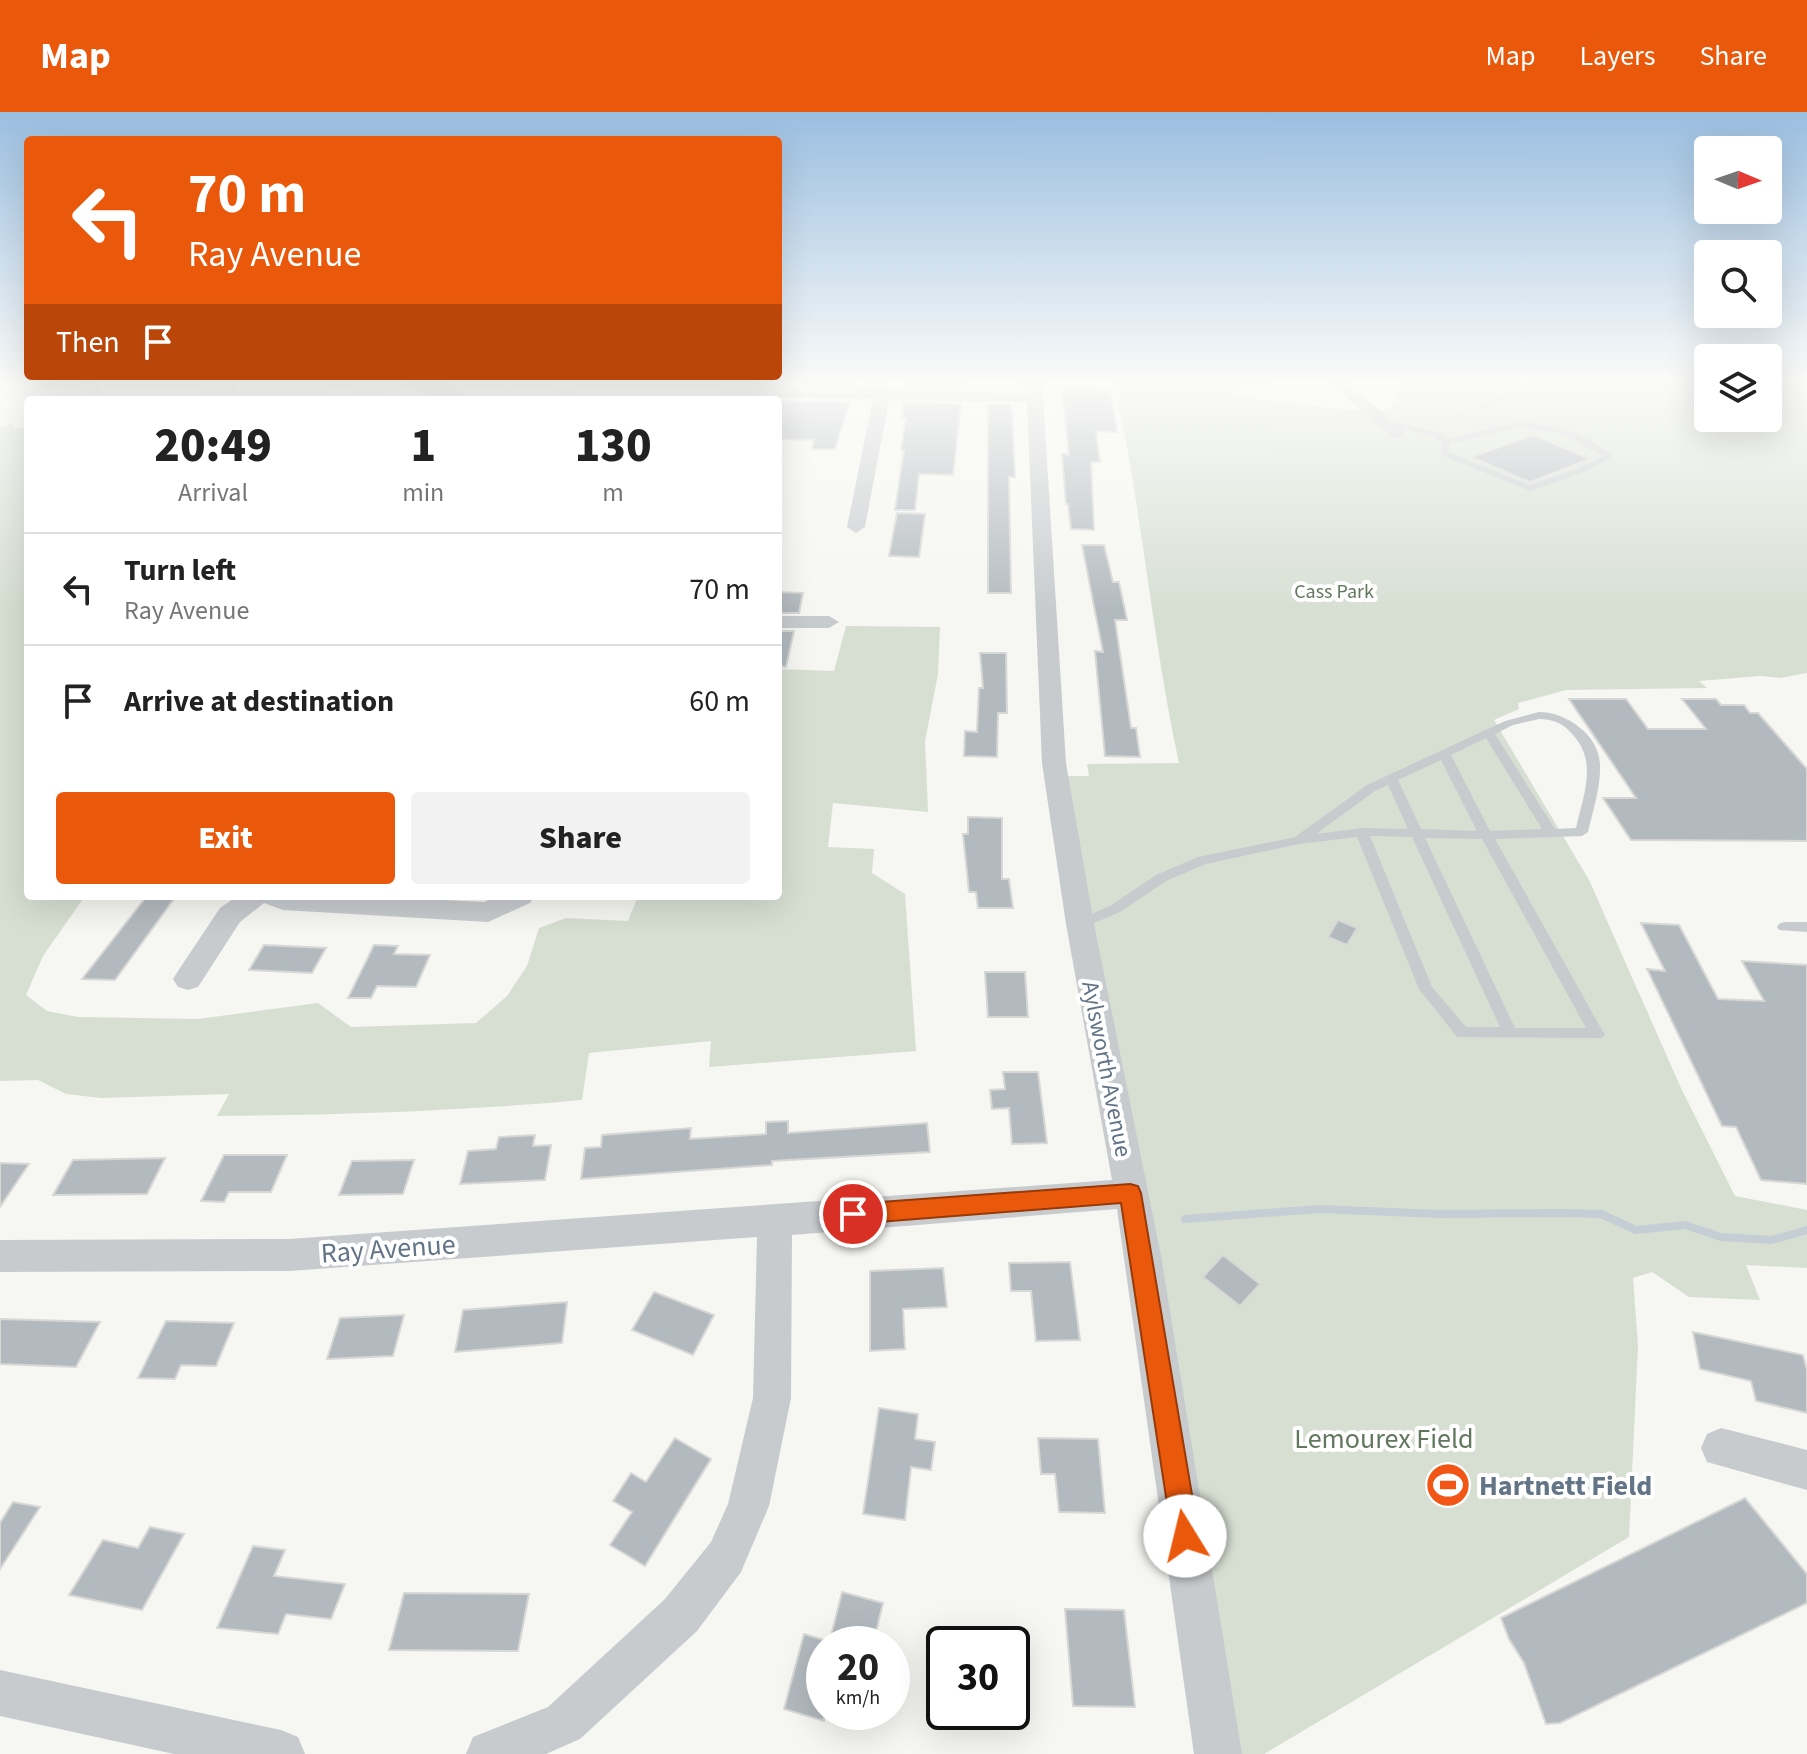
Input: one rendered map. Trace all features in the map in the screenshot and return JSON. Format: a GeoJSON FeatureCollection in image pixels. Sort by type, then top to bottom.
{"type":"FeatureCollection","features":[{"type":"Feature","properties":{"kind":"street"},"geometry":{"type":"LineString","coordinates":[[856,527],[867,458]]}},
{"type":"Feature","properties":{"kind":"street","name":"Aylsworth Avenue"},"geometry":{"type":"LineString","coordinates":[[1038,458],[1054,763],[1080,924],[1143,1256],[1218,1754]]}},
{"type":"Feature","properties":{"kind":"street"},"geometry":{"type":"LineString","coordinates":[[782,622],[829,622]]}},
{"type":"Feature","properties":{"kind":"street"},"geometry":{"type":"LineString","coordinates":[[188,979],[230,915],[250,900]]}},
{"type":"Feature","properties":{"kind":"street"},"geometry":{"type":"LineString","coordinates":[[281,900],[488,912],[512,900]]}},
{"type":"Feature","properties":{"kind":"street","name":"Ray Avenue"},"geometry":{"type":"LineString","coordinates":[[0,1256],[289,1255],[1130,1193]]}},
{"type":"Feature","properties":{"kind":"street"},"geometry":{"type":"LineString","coordinates":[[490,1754],[564,1723],[681,1615],[726,1557],[748,1506],[772,1398],[775,1221]]}},
{"type":"Feature","properties":{"kind":"street"},"geometry":{"type":"LineString","coordinates":[[1721,1448],[1807,1470]]}},
{"type":"Feature","properties":{"kind":"street"},"geometry":{"type":"LineString","coordinates":[[0,1693],[281,1754]]}},
{"type":"Feature","properties":{"kind":"lane"},"geometry":{"type":"LineString","coordinates":[[1455,458],[1530,488],[1582,470],[1606,458]]}},
{"type":"Feature","properties":{"kind":"lane"},"geometry":{"type":"LineString","coordinates":[[1080,924],[1115,909],[1161,878],[1203,860],[1299,840],[1362,832],[1486,835],[1582,832],[1594,760],[1585,740],[1573,726],[1556,714],[1533,715],[1371,788],[1299,840]]}},
{"type":"Feature","properties":{"kind":"lane"},"geometry":{"type":"LineString","coordinates":[[1488,733],[1551,833]]}},
{"type":"Feature","properties":{"kind":"lane"},"geometry":{"type":"LineString","coordinates":[[1362,832],[1426,989],[1462,1033],[1597,1034],[1444,754]]}},
{"type":"Feature","properties":{"kind":"lane"},"geometry":{"type":"LineString","coordinates":[[1391,779],[1510,1033]]}},
{"type":"Feature","properties":{"kind":"lane"},"geometry":{"type":"LineString","coordinates":[[1784,927],[1807,927]]}},
{"type":"Feature","properties":{"kind":"green space"},"geometry":{"type":"Polygon","coordinates":[[[0,458],[24,458],[24,900],[82,900],[43,956],[26,995],[47,1011],[78,1017],[198,1019],[318,1003],[351,1027],[476,1023],[507,996],[527,966],[539,928],[566,918],[628,921],[636,900],[782,900],[782,669],[834,671],[846,626],[940,627],[938,674],[925,741],[928,812],[833,803],[828,847],[874,849],[872,873],[905,894],[916,1051],[709,1067],[711,1041],[589,1053],[582,1100],[354,1113],[217,1116],[229,1094],[101,1098],[66,1094],[38,1080],[0,1081],[0,458]]]}},
{"type":"Feature","properties":{"kind":"green space","name":"Lemourex Field"},"geometry":{"type":"Polygon","coordinates":[[[1128,458],[1807,458],[1807,673],[1780,678],[1760,676],[1699,681],[1707,688],[1566,690],[1518,703],[1519,709],[1494,720],[1589,880],[1681,1088],[1735,1196],[1807,1210],[1807,1268],[1746,1265],[1760,1300],[1689,1297],[1652,1272],[1633,1278],[1638,1346],[1629,1537],[1264,1754],[1227,1754],[1059,776],[1089,776],[1087,764],[1179,763],[1128,458]]]}},
{"type":"Feature","properties":{"kind":"building"},"geometry":{"type":"Polygon","coordinates":[[[903,458],[955,458],[953,475],[919,474],[915,510],[895,510],[903,458]]]}},
{"type":"Feature","properties":{"kind":"building"},"geometry":{"type":"Polygon","coordinates":[[[988,458],[1014,458],[1015,477],[1009,477],[1011,593],[988,593],[988,458]]]}},
{"type":"Feature","properties":{"kind":"building"},"geometry":{"type":"Polygon","coordinates":[[[1062,458],[1099,458],[1100,462],[1091,462],[1094,530],[1071,529],[1062,458]]]}},
{"type":"Feature","properties":{"kind":"building"},"geometry":{"type":"Polygon","coordinates":[[[1472,458],[1590,459],[1530,482],[1472,458]]]}},
{"type":"Feature","properties":{"kind":"building"},"geometry":{"type":"Polygon","coordinates":[[[897,513],[925,514],[919,557],[889,556],[897,513]]]}},
{"type":"Feature","properties":{"kind":"building"},"geometry":{"type":"Polygon","coordinates":[[[1082,545],[1104,545],[1113,582],[1119,582],[1127,620],[1115,620],[1131,728],[1136,728],[1140,757],[1105,756],[1095,651],[1103,652],[1082,545]]]}},
{"type":"Feature","properties":{"kind":"building"},"geometry":{"type":"Polygon","coordinates":[[[782,592],[803,593],[799,613],[782,613],[782,592]]]}},
{"type":"Feature","properties":{"kind":"building"},"geometry":{"type":"Polygon","coordinates":[[[782,631],[794,631],[786,667],[782,666],[782,631]]]}},
{"type":"Feature","properties":{"kind":"building"},"geometry":{"type":"Polygon","coordinates":[[[980,653],[1006,653],[1007,713],[998,713],[997,757],[964,756],[965,731],[977,732],[979,688],[983,688],[980,653]]]}},
{"type":"Feature","properties":{"kind":"building"},"geometry":{"type":"Polygon","coordinates":[[[1569,699],[1626,699],[1648,729],[1706,729],[1682,699],[1716,699],[1721,705],[1744,705],[1750,713],[1758,713],[1807,769],[1807,841],[1631,840],[1603,798],[1636,798],[1569,699]]]}},
{"type":"Feature","properties":{"kind":"building"},"geometry":{"type":"Polygon","coordinates":[[[968,817],[1002,818],[1002,879],[1009,879],[1013,908],[978,908],[976,892],[969,892],[963,834],[968,834],[968,817]]]}},
{"type":"Feature","properties":{"kind":"building"},"geometry":{"type":"Polygon","coordinates":[[[144,900],[173,900],[115,980],[82,979],[144,900]]]}},
{"type":"Feature","properties":{"kind":"building"},"geometry":{"type":"Polygon","coordinates":[[[1338,920],[1357,928],[1347,945],[1328,937],[1338,920]]]}},
{"type":"Feature","properties":{"kind":"building"},"geometry":{"type":"Polygon","coordinates":[[[1641,923],[1679,925],[1718,999],[1764,1001],[1742,961],[1807,965],[1807,1184],[1761,1180],[1736,1127],[1722,1126],[1647,969],[1665,971],[1641,923]]]}},
{"type":"Feature","properties":{"kind":"building"},"geometry":{"type":"Polygon","coordinates":[[[264,945],[326,948],[312,973],[249,970],[264,945]]]}},
{"type":"Feature","properties":{"kind":"building"},"geometry":{"type":"Polygon","coordinates":[[[374,945],[398,946],[394,954],[430,955],[416,987],[377,986],[371,998],[348,998],[374,945]]]}},
{"type":"Feature","properties":{"kind":"building"},"geometry":{"type":"Polygon","coordinates":[[[985,972],[1025,972],[1028,1017],[988,1017],[985,972]]]}},
{"type":"Feature","properties":{"kind":"building"},"geometry":{"type":"Polygon","coordinates":[[[1003,1072],[1038,1072],[1047,1143],[1012,1144],[1009,1108],[992,1109],[990,1090],[1005,1089],[1003,1072]]]}},
{"type":"Feature","properties":{"kind":"building"},"geometry":{"type":"Polygon","coordinates":[[[788,1121],[788,1133],[927,1123],[930,1152],[772,1161],[772,1165],[581,1179],[585,1148],[601,1147],[602,1135],[691,1128],[690,1139],[766,1134],[766,1122],[788,1121]]]}},
{"type":"Feature","properties":{"kind":"building"},"geometry":{"type":"Polygon","coordinates":[[[535,1135],[533,1146],[551,1145],[545,1180],[460,1184],[468,1151],[496,1149],[499,1137],[535,1135]]]}},
{"type":"Feature","properties":{"kind":"building"},"geometry":{"type":"Polygon","coordinates":[[[224,1155],[287,1155],[271,1192],[229,1192],[224,1202],[201,1201],[224,1155]]]}},
{"type":"Feature","properties":{"kind":"building"},"geometry":{"type":"Polygon","coordinates":[[[165,1158],[147,1194],[53,1195],[73,1160],[165,1158]]]}},
{"type":"Feature","properties":{"kind":"building"},"geometry":{"type":"Polygon","coordinates":[[[414,1160],[403,1194],[339,1195],[352,1161],[414,1160]]]}},
{"type":"Feature","properties":{"kind":"building"},"geometry":{"type":"Polygon","coordinates":[[[0,1163],[29,1164],[0,1207],[0,1163]]]}},
{"type":"Feature","properties":{"kind":"building"},"geometry":{"type":"Polygon","coordinates":[[[1223,1255],[1260,1284],[1240,1306],[1203,1277],[1223,1255]]]}},
{"type":"Feature","properties":{"kind":"building"},"geometry":{"type":"Polygon","coordinates":[[[1070,1262],[1080,1340],[1036,1341],[1031,1291],[1011,1291],[1009,1263],[1070,1262]]]}},
{"type":"Feature","properties":{"kind":"building"},"geometry":{"type":"Polygon","coordinates":[[[943,1268],[947,1307],[903,1309],[905,1349],[870,1351],[870,1271],[943,1268]]]}},
{"type":"Feature","properties":{"kind":"building"},"geometry":{"type":"Polygon","coordinates":[[[654,1292],[714,1315],[693,1355],[632,1330],[654,1292]]]}},
{"type":"Feature","properties":{"kind":"building"},"geometry":{"type":"Polygon","coordinates":[[[567,1302],[562,1343],[455,1352],[463,1310],[567,1302]]]}},
{"type":"Feature","properties":{"kind":"building"},"geometry":{"type":"Polygon","coordinates":[[[404,1315],[393,1356],[327,1359],[340,1318],[404,1315]]]}},
{"type":"Feature","properties":{"kind":"building"},"geometry":{"type":"Polygon","coordinates":[[[0,1319],[100,1322],[76,1367],[0,1364],[0,1319]]]}},
{"type":"Feature","properties":{"kind":"building"},"geometry":{"type":"Polygon","coordinates":[[[166,1321],[234,1323],[216,1366],[181,1365],[175,1379],[138,1378],[166,1321]]]}},
{"type":"Feature","properties":{"kind":"building"},"geometry":{"type":"Polygon","coordinates":[[[1693,1332],[1803,1355],[1807,1370],[1807,1413],[1756,1401],[1751,1381],[1700,1369],[1693,1332]]]}},
{"type":"Feature","properties":{"kind":"building"},"geometry":{"type":"Polygon","coordinates":[[[879,1408],[918,1414],[915,1439],[935,1442],[931,1470],[911,1467],[905,1520],[863,1514],[879,1408]]]}},
{"type":"Feature","properties":{"kind":"building"},"geometry":{"type":"Polygon","coordinates":[[[675,1438],[711,1459],[645,1566],[610,1545],[632,1512],[613,1501],[631,1473],[646,1482],[675,1438]]]}},
{"type":"Feature","properties":{"kind":"building"},"geometry":{"type":"Polygon","coordinates":[[[1038,1438],[1098,1439],[1105,1513],[1059,1512],[1055,1474],[1041,1474],[1038,1438]]]}},
{"type":"Feature","properties":{"kind":"building"},"geometry":{"type":"Polygon","coordinates":[[[1745,1498],[1807,1574],[1807,1603],[1560,1723],[1546,1724],[1524,1663],[1509,1639],[1501,1618],[1745,1498]]]}},
{"type":"Feature","properties":{"kind":"building"},"geometry":{"type":"Polygon","coordinates":[[[13,1502],[40,1507],[0,1569],[0,1523],[13,1502]]]}},
{"type":"Feature","properties":{"kind":"building"},"geometry":{"type":"Polygon","coordinates":[[[150,1527],[184,1534],[142,1610],[69,1595],[103,1540],[138,1548],[150,1527]]]}},
{"type":"Feature","properties":{"kind":"building"},"geometry":{"type":"Polygon","coordinates":[[[253,1546],[285,1550],[274,1576],[345,1584],[331,1619],[286,1614],[278,1634],[217,1628],[253,1546]]]}},
{"type":"Feature","properties":{"kind":"building"},"geometry":{"type":"Polygon","coordinates":[[[842,1592],[883,1603],[877,1626],[834,1626],[842,1592]]]}},
{"type":"Feature","properties":{"kind":"building"},"geometry":{"type":"Polygon","coordinates":[[[404,1593],[529,1594],[518,1651],[389,1650],[404,1593]]]}},
{"type":"Feature","properties":{"kind":"building"},"geometry":{"type":"Polygon","coordinates":[[[1065,1609],[1124,1610],[1135,1707],[1073,1706],[1065,1609]]]}},
{"type":"Feature","properties":{"kind":"building"},"geometry":{"type":"Polygon","coordinates":[[[804,1634],[806,1716],[784,1709],[804,1634]]]}},
{"type":"Feature","properties":{"kind":"waterway"},"geometry":{"type":"LineString","coordinates":[[1185,1219],[1319,1209],[1439,1214],[1560,1213],[1601,1214],[1636,1230],[1685,1225],[1721,1237],[1772,1240],[1807,1230]]}},
{"type":"Feature","properties":{"kind":"place","name":"Hartnett Field"},"geometry":{"type":"Point","coordinates":[1448,1485]}},
{"type":"Feature","properties":{"kind":"route"},"geometry":{"type":"LineString","coordinates":[[853,1214],[1130,1193],[1143,1256],[1185,1536]]}},
{"type":"Feature","properties":{"kind":"park label","name":"Cass Park"},"geometry":{"type":"Point","coordinates":[1334,591]}}]}
